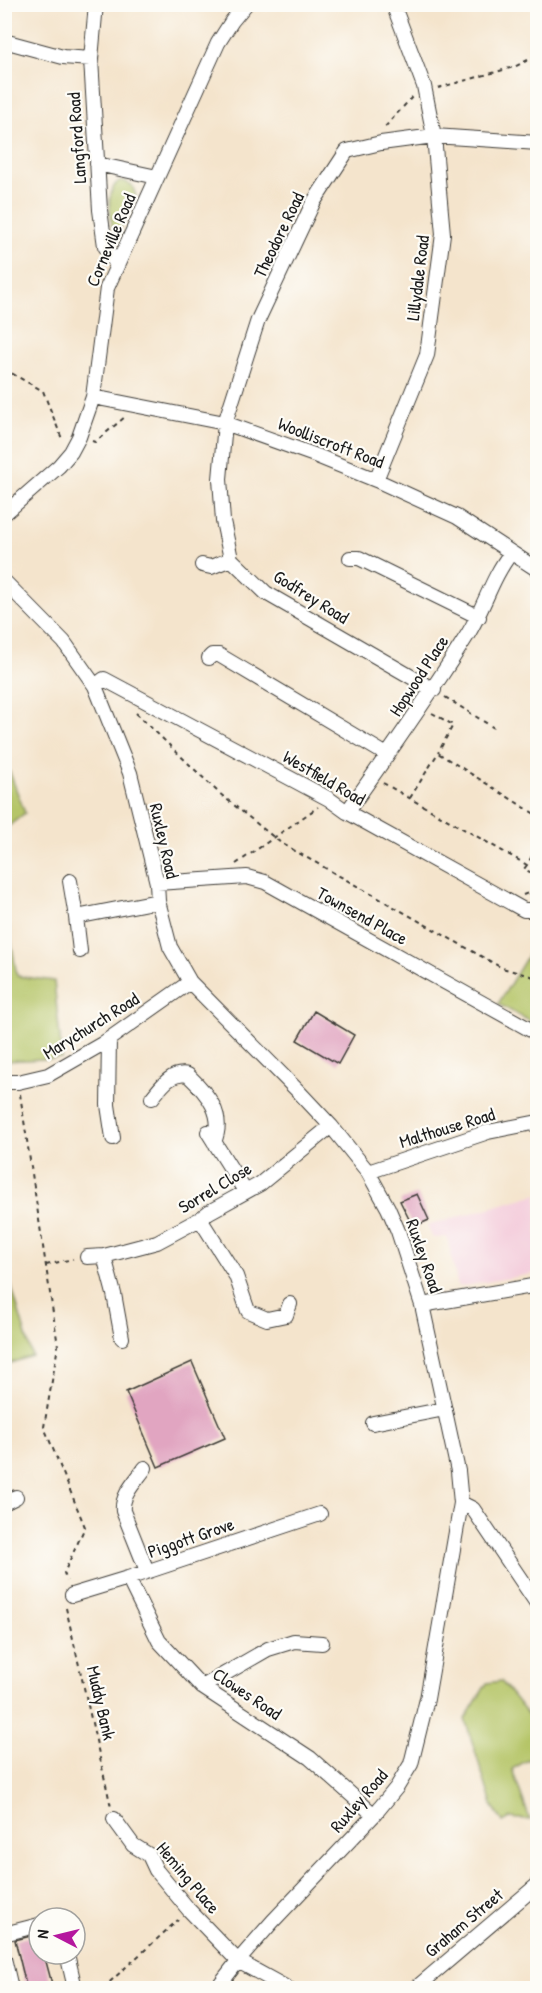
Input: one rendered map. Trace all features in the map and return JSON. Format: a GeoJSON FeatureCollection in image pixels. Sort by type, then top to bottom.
{"type":"FeatureCollection","features":[{"type":"Feature","properties":{"kind":"street","name":"Langford Road"},"geometry":{"type":"LineString","coordinates":[[96,4],[91,59],[97,164],[104,241],[107,252],[117,265]]}},
{"type":"Feature","properties":{"kind":"street","name":"Corneville Road"},"geometry":{"type":"LineString","coordinates":[[4,514],[59,466],[80,436],[93,397],[106,292],[218,43],[246,4]]}},
{"type":"Feature","properties":{"kind":"street","name":"Lillydale Road"},"geometry":{"type":"LineString","coordinates":[[376,480],[427,355],[443,234],[434,136],[424,92],[393,4]]}},
{"type":"Feature","properties":{"kind":"street"},"geometry":{"type":"LineString","coordinates":[[4,41],[63,57],[91,59]]}},
{"type":"Feature","properties":{"kind":"street","name":"Theodore Road"},"geometry":{"type":"LineString","coordinates":[[225,423],[258,320],[313,203],[347,151],[381,143],[434,136],[537,142]]}},
{"type":"Feature","properties":{"kind":"street"},"geometry":{"type":"LineString","coordinates":[[97,164],[157,177]]}},
{"type":"Feature","properties":{"kind":"street","name":"Woolliscroft Road"},"geometry":{"type":"LineString","coordinates":[[93,397],[225,423],[376,480],[457,517],[537,570]]}},
{"type":"Feature","properties":{"kind":"street"},"geometry":{"type":"LineString","coordinates":[[202,565],[211,567],[231,559],[223,521],[221,489],[225,423]]}},
{"type":"Feature","properties":{"kind":"street","name":"Hopwood Place"},"geometry":{"type":"LineString","coordinates":[[347,812],[434,690],[478,617],[503,562],[511,553]]}},
{"type":"Feature","properties":{"kind":"street"},"geometry":{"type":"LineString","coordinates":[[350,558],[359,558],[478,617]]}},
{"type":"Feature","properties":{"kind":"street","name":"Godfrey Road"},"geometry":{"type":"LineString","coordinates":[[231,559],[266,593],[434,690]]}},
{"type":"Feature","properties":{"kind":"street","name":"Ruxley Road"},"geometry":{"type":"LineString","coordinates":[[4,581],[64,642],[94,686],[130,773],[170,947],[190,982],[331,1126],[368,1172],[388,1208],[398,1231],[422,1305],[458,1471],[461,1503],[428,1699],[411,1764],[397,1787],[374,1815],[281,1912],[238,1960],[217,1989]]}},
{"type":"Feature","properties":{"kind":"street"},"geometry":{"type":"LineString","coordinates":[[209,658],[212,655],[219,655],[387,755]]}},
{"type":"Feature","properties":{"kind":"street","name":"Westfield Road"},"geometry":{"type":"LineString","coordinates":[[94,686],[104,679],[329,799],[347,812],[524,910],[534,910]]}},
{"type":"Feature","properties":{"kind":"street","name":"Townsend Place"},"geometry":{"type":"LineString","coordinates":[[157,883],[247,877],[265,882],[537,1034]]}},
{"type":"Feature","properties":{"kind":"street"},"geometry":{"type":"LineString","coordinates":[[70,881],[80,951]]}},
{"type":"Feature","properties":{"kind":"street"},"geometry":{"type":"LineString","coordinates":[[76,917],[158,901]]}},
{"type":"Feature","properties":{"kind":"street","name":"Marychurch Road"},"geometry":{"type":"LineString","coordinates":[[11,1082],[48,1075],[109,1039],[190,982]]}},
{"type":"Feature","properties":{"kind":"street"},"geometry":{"type":"LineString","coordinates":[[109,1039],[108,1105],[113,1138]]}},
{"type":"Feature","properties":{"kind":"street"},"geometry":{"type":"LineString","coordinates":[[152,1098],[170,1079],[180,1074],[188,1076],[216,1109],[219,1122],[217,1135],[211,1137],[245,1191]]}},
{"type":"Feature","properties":{"kind":"street","name":"Malthouse Road"},"geometry":{"type":"LineString","coordinates":[[368,1172],[488,1132],[537,1122]]}},
{"type":"Feature","properties":{"kind":"street","name":"Sorrel Close"},"geometry":{"type":"LineString","coordinates":[[87,1257],[104,1256],[158,1242],[260,1184],[331,1126]]}},
{"type":"Feature","properties":{"kind":"street"},"geometry":{"type":"LineString","coordinates":[[200,1219],[236,1276],[248,1311],[267,1319],[286,1315],[290,1304]]}},
{"type":"Feature","properties":{"kind":"street"},"geometry":{"type":"LineString","coordinates":[[104,1256],[122,1338]]}},
{"type":"Feature","properties":{"kind":"street"},"geometry":{"type":"LineString","coordinates":[[422,1305],[537,1285]]}},
{"type":"Feature","properties":{"kind":"street"},"geometry":{"type":"LineString","coordinates":[[374,1423],[445,1409]]}},
{"type":"Feature","properties":{"kind":"street"},"geometry":{"type":"LineString","coordinates":[[145,1468],[123,1498],[122,1505],[147,1571]]}},
{"type":"Feature","properties":{"kind":"street"},"geometry":{"type":"LineString","coordinates":[[461,1503],[473,1509],[537,1605]]}},
{"type":"Feature","properties":{"kind":"street","name":"Piggott Grove"},"geometry":{"type":"LineString","coordinates":[[72,1595],[320,1514]]}},
{"type":"Feature","properties":{"kind":"street","name":"Clowes Road"},"geometry":{"type":"LineString","coordinates":[[128,1578],[159,1641],[202,1687],[310,1758],[374,1815]]}},
{"type":"Feature","properties":{"kind":"street"},"geometry":{"type":"LineString","coordinates":[[202,1687],[268,1649],[294,1641],[322,1643]]}},
{"type":"Feature","properties":{"kind":"street","name":"Heming Place"},"geometry":{"type":"LineString","coordinates":[[114,1819],[133,1845],[149,1855],[156,1870],[189,1910],[238,1960],[287,1989]]}},
{"type":"Feature","properties":{"kind":"street","name":"Graham Street"},"geometry":{"type":"LineString","coordinates":[[416,1989],[536,1886]]}},
{"type":"Feature","properties":{"kind":"street"},"geometry":{"type":"LineString","coordinates":[[4,1934],[27,1928]]}},
{"type":"Feature","properties":{"kind":"street"},"geometry":{"type":"LineString","coordinates":[[4,1958],[8,1981]]}},
{"type":"Feature","properties":{"kind":"street"},"geometry":{"type":"LineString","coordinates":[[70,1966],[74,1984],[71,1989]]}},
{"type":"Feature","properties":{"kind":"path"},"geometry":{"type":"LineString","coordinates":[[381,143],[382,131],[412,96],[514,67],[537,55]]}},
{"type":"Feature","properties":{"kind":"path"},"geometry":{"type":"LineString","coordinates":[[4,369],[43,391],[68,456]]}},
{"type":"Feature","properties":{"kind":"path"},"geometry":{"type":"LineString","coordinates":[[80,436],[96,442],[139,406]]}},
{"type":"Feature","properties":{"kind":"path"},"geometry":{"type":"LineString","coordinates":[[434,690],[494,728]]}},
{"type":"Feature","properties":{"kind":"path"},"geometry":{"type":"LineString","coordinates":[[129,706],[219,793],[281,843],[502,968],[537,978]]}},
{"type":"Feature","properties":{"kind":"path"},"geometry":{"type":"LineString","coordinates":[[410,798],[453,725],[426,710]]}},
{"type":"Feature","properties":{"kind":"path"},"geometry":{"type":"LineString","coordinates":[[438,753],[537,816]]}},
{"type":"Feature","properties":{"kind":"path"},"geometry":{"type":"LineString","coordinates":[[378,780],[527,865]]}},
{"type":"Feature","properties":{"kind":"path"},"geometry":{"type":"LineString","coordinates":[[214,879],[329,799]]}},
{"type":"Feature","properties":{"kind":"path"},"geometry":{"type":"LineString","coordinates":[[537,845],[524,869],[537,876]]}},
{"type":"Feature","properties":{"kind":"path"},"geometry":{"type":"LineString","coordinates":[[534,910],[537,955]]}},
{"type":"Feature","properties":{"kind":"path","name":"Muddy Bank"},"geometry":{"type":"LineString","coordinates":[[11,1082],[46,1265],[58,1346],[44,1427],[85,1527],[64,1574],[72,1595],[65,1610],[114,1819]]}},
{"type":"Feature","properties":{"kind":"path"},"geometry":{"type":"LineString","coordinates":[[46,1265],[87,1257]]}},
{"type":"Feature","properties":{"kind":"path"},"geometry":{"type":"LineString","coordinates":[[103,1989],[189,1910]]}},
{"type":"Feature","properties":{"kind":"shaded area"},"geometry":{"type":"Polygon","coordinates":[[[537,1194],[537,1273],[458,1287],[447,1237],[433,1238],[427,1226],[537,1194]]]}},
{"type":"Feature","properties":{"kind":"green space"},"geometry":{"type":"Polygon","coordinates":[[[119,181],[132,185],[136,196],[120,229],[114,231],[110,196],[119,181]]]}},
{"type":"Feature","properties":{"kind":"green space"},"geometry":{"type":"Polygon","coordinates":[[[4,757],[25,813],[5,829],[4,828],[4,757]]]}},
{"type":"Feature","properties":{"kind":"green space"},"geometry":{"type":"Polygon","coordinates":[[[4,899],[17,976],[54,981],[62,1058],[5,1061],[4,899]]]}},
{"type":"Feature","properties":{"kind":"green space"},"geometry":{"type":"Polygon","coordinates":[[[537,940],[537,1025],[498,1004],[537,940]]]}},
{"type":"Feature","properties":{"kind":"green space"},"geometry":{"type":"Polygon","coordinates":[[[5,1265],[32,1356],[4,1365],[5,1265]]]}},
{"type":"Feature","properties":{"kind":"green space"},"geometry":{"type":"Polygon","coordinates":[[[501,1681],[537,1726],[537,1755],[512,1769],[530,1820],[510,1818],[503,1822],[492,1805],[465,1719],[487,1683],[501,1681]]]}},
{"type":"Feature","properties":{"kind":"building"},"geometry":{"type":"Polygon","coordinates":[[[314,1011],[354,1035],[338,1064],[297,1040],[314,1011]]]}},
{"type":"Feature","properties":{"kind":"building"},"geometry":{"type":"Polygon","coordinates":[[[417,1194],[429,1220],[413,1227],[400,1201],[417,1194]]]}},
{"type":"Feature","properties":{"kind":"building"},"geometry":{"type":"Polygon","coordinates":[[[192,1362],[225,1438],[158,1467],[126,1392],[192,1362]]]}},
{"type":"Feature","properties":{"kind":"building"},"geometry":{"type":"Polygon","coordinates":[[[27,1937],[27,1966],[47,1966],[52,1984],[27,1989],[15,1940],[27,1937]]]}}]}
